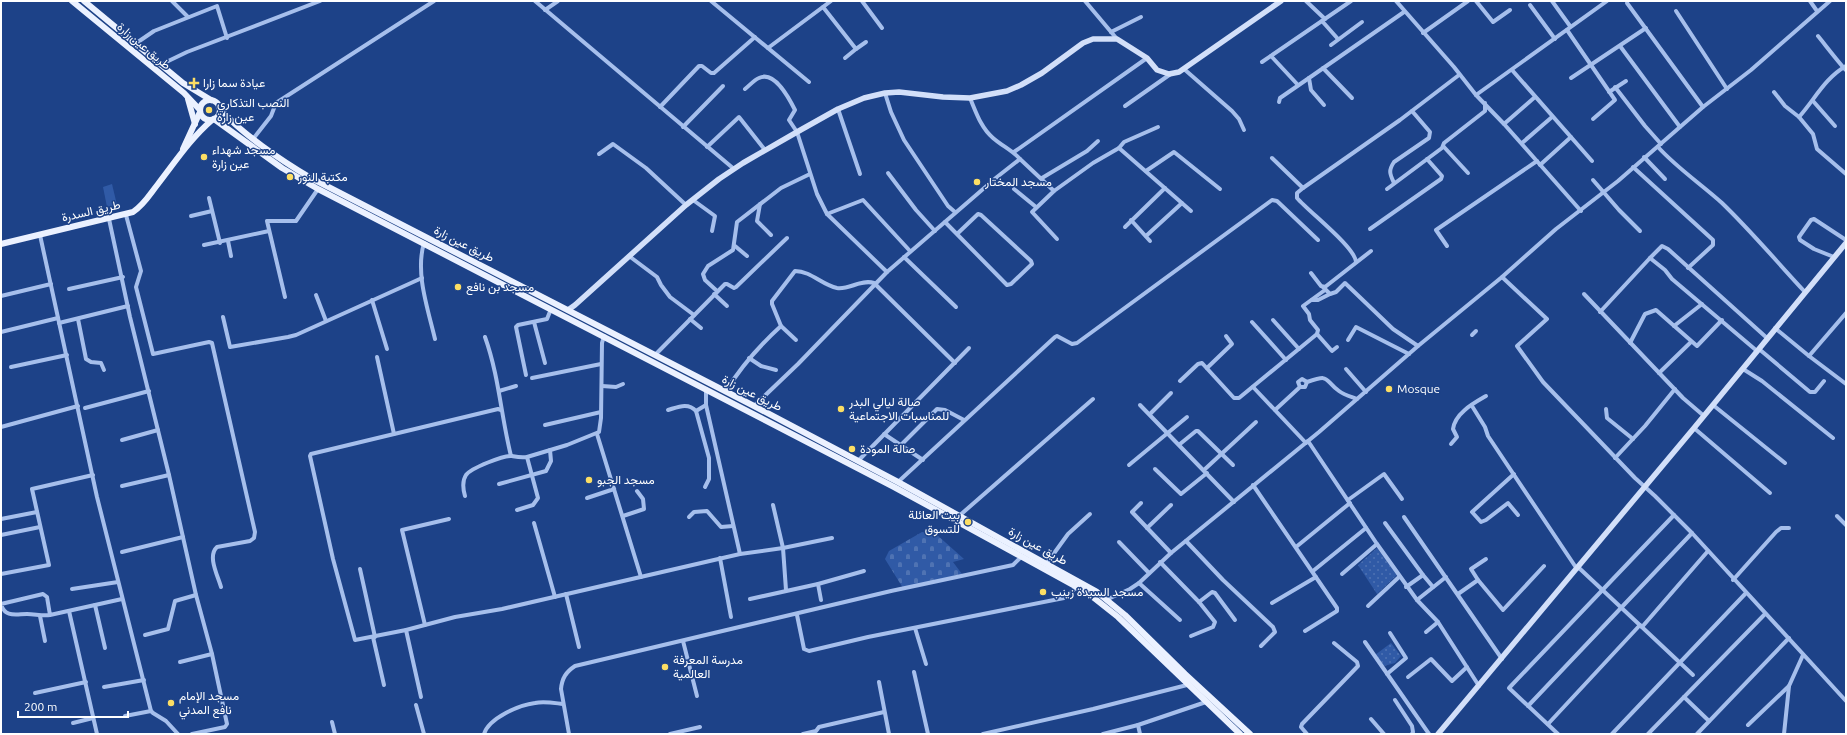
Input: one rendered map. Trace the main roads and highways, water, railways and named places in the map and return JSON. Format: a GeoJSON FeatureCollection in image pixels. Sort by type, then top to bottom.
{"type":"FeatureCollection","features":[{"type":"Feature","properties":{"kind":"main road","name":"طريق عين زارة"},"geometry":{"type":"LineString","coordinates":[[72,1],[186,96],[200,111]]}},
{"type":"Feature","properties":{"kind":"main road","name":"طريق عين زارة"},"geometry":{"type":"LineString","coordinates":[[84,1],[160,65],[197,93],[211,100]]}},
{"type":"Feature","properties":{"kind":"main road"},"geometry":{"type":"LineString","coordinates":[[192,102],[197,98],[197,93]]}},
{"type":"Feature","properties":{"kind":"main road"},"geometry":{"type":"LineString","coordinates":[[186,96],[192,110],[194,124]]}},
{"type":"Feature","properties":{"kind":"main road"},"geometry":{"type":"LineString","coordinates":[[211,100],[217,103],[220,107],[219,114],[182,152],[203,102],[211,100]]}},
{"type":"Feature","properties":{"kind":"main road","name":"طريق عين زارة"},"geometry":{"type":"LineString","coordinates":[[220,107],[228,118],[286,163],[315,181],[726,391],[898,482],[1091,588],[1108,600],[1250,734]]}},
{"type":"Feature","properties":{"kind":"main road"},"geometry":{"type":"LineString","coordinates":[[200,111],[205,119],[213,119]]}},
{"type":"Feature","properties":{"kind":"main road"},"geometry":{"type":"LineString","coordinates":[[223,125],[224,119],[228,118]]}},
{"type":"Feature","properties":{"kind":"main road","name":"طريق عين زارة"},"geometry":{"type":"LineString","coordinates":[[213,119],[282,168],[318,189],[894,487],[1077,587],[1118,617],[1187,685],[1240,734]]}},
{"type":"Feature","properties":{"kind":"main road","name":"طريق السدرة"},"geometry":{"type":"LineString","coordinates":[[1,244],[126,215],[136,210],[146,201],[182,152]]}},
{"type":"Feature","properties":{"kind":"place","name":"عيادة سما زارا"},"geometry":{"type":"Point","coordinates":[194,83]}},
{"type":"Feature","properties":{"kind":"place","name":"النصب التذكاري عين زارة"},"geometry":{"type":"Point","coordinates":[209,110]}},
{"type":"Feature","properties":{"kind":"place","name":"مسجد شهداء عين زارة"},"geometry":{"type":"Point","coordinates":[204,157]}},
{"type":"Feature","properties":{"kind":"place","name":"مكتبة النور"},"geometry":{"type":"Point","coordinates":[290,177]}},
{"type":"Feature","properties":{"kind":"place","name":"مسجد المختار"},"geometry":{"type":"Point","coordinates":[977,182]}},
{"type":"Feature","properties":{"kind":"place","name":"مسجد بن نافع"},"geometry":{"type":"Point","coordinates":[458,287]}},
{"type":"Feature","properties":{"kind":"place","name":"Mosque"},"geometry":{"type":"Point","coordinates":[1389,389]}},
{"type":"Feature","properties":{"kind":"place","name":"صالة ليالي البدر للمناسبات الاجتماعية"},"geometry":{"type":"Point","coordinates":[841,409]}},
{"type":"Feature","properties":{"kind":"place","name":"صالة المودة"},"geometry":{"type":"Point","coordinates":[852,449]}},
{"type":"Feature","properties":{"kind":"place","name":"مسجد الجبو"},"geometry":{"type":"Point","coordinates":[589,480]}},
{"type":"Feature","properties":{"kind":"place","name":"بيت العائلة للتسوق"},"geometry":{"type":"Point","coordinates":[968,522]}},
{"type":"Feature","properties":{"kind":"place","name":"مسجد السيدة زينب"},"geometry":{"type":"Point","coordinates":[1043,592]}},
{"type":"Feature","properties":{"kind":"place","name":"مدرسة المعرفة العالمية"},"geometry":{"type":"Point","coordinates":[665,667]}},
{"type":"Feature","properties":{"kind":"place","name":"مسجد الإمام نافع المدني"},"geometry":{"type":"Point","coordinates":[171,703]}}]}
